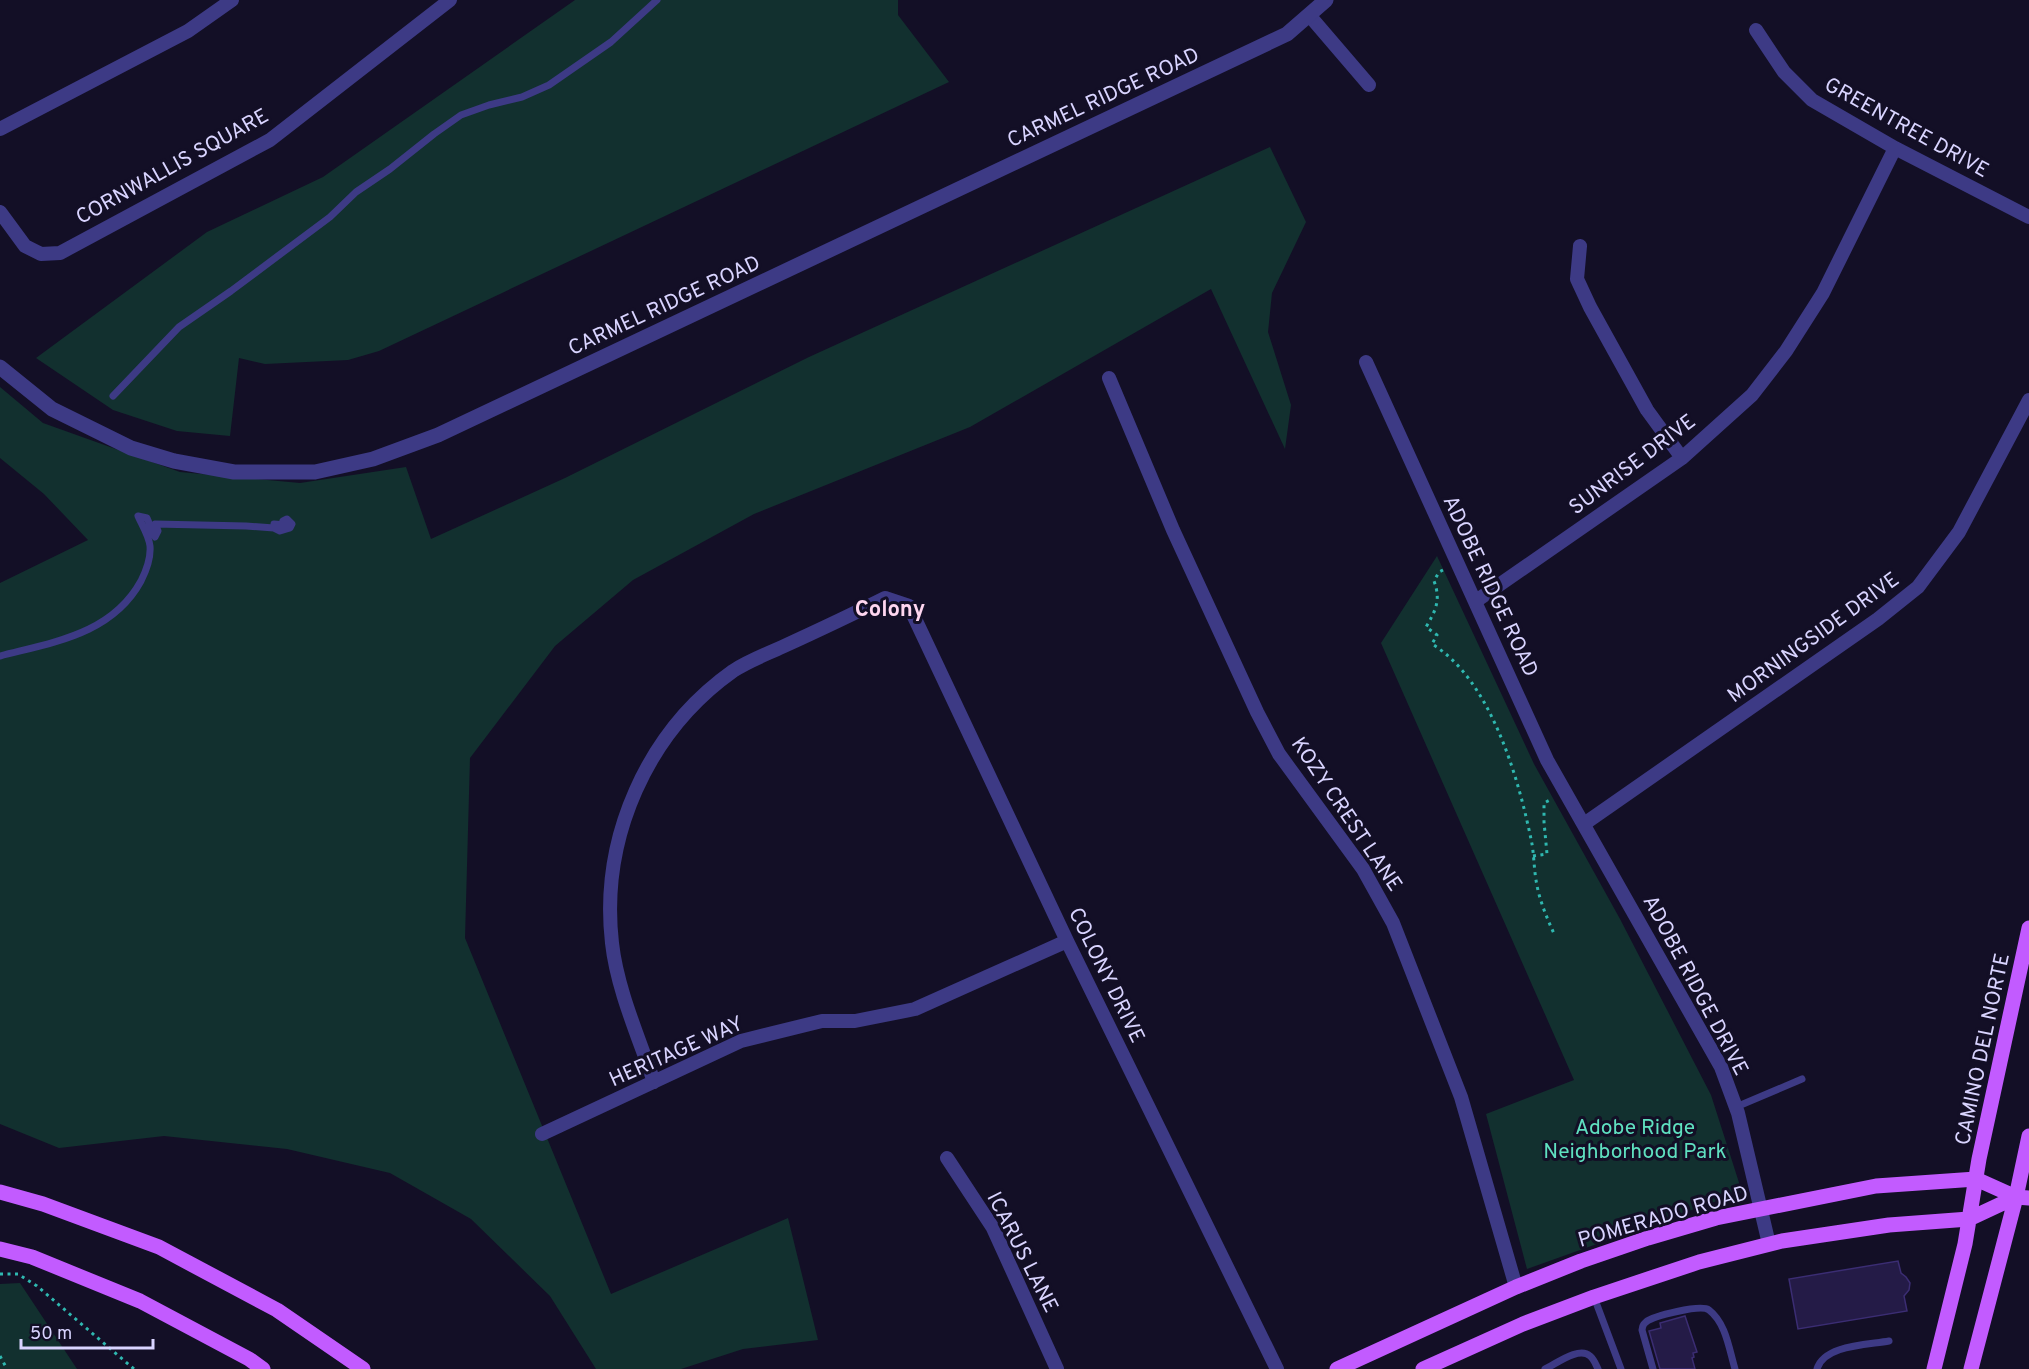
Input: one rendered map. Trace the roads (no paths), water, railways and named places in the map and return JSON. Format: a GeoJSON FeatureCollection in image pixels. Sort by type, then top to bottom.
{"type":"FeatureCollection","features":[{"type":"Feature","properties":{"kind":"main road","name":"CAMINO DEL NORTE"},"geometry":{"type":"LineString","coordinates":[[1934,1369],[1950,1308],[2029,928]]}},
{"type":"Feature","properties":{"kind":"main road"},"geometry":{"type":"LineString","coordinates":[[1971,1369],[2023,1198],[2029,1136]]}},
{"type":"Feature","properties":{"kind":"main road","name":"POMERADO ROAD"},"geometry":{"type":"LineString","coordinates":[[1337,1369],[1516,1287],[1581,1261],[1716,1218],[1876,1186],[1976,1179],[2023,1198]]}},
{"type":"Feature","properties":{"kind":"main road"},"geometry":{"type":"LineString","coordinates":[[0,1192],[44,1204],[159,1247],[277,1310],[363,1369]]}},
{"type":"Feature","properties":{"kind":"main road"},"geometry":{"type":"LineString","coordinates":[[1423,1369],[1523,1324],[1594,1297],[1699,1262],[1769,1244],[1889,1225],[1969,1219],[2023,1198]]}},
{"type":"Feature","properties":{"kind":"main road"},"geometry":{"type":"LineString","coordinates":[[0,1249],[32,1257],[140,1301],[249,1359],[263,1369]]}},
{"type":"Feature","properties":{"kind":"street"},"geometry":{"type":"LineString","coordinates":[[0,129],[188,32],[232,0]]}},
{"type":"Feature","properties":{"kind":"street","name":"CORNWALLIS SQUARE"},"geometry":{"type":"LineString","coordinates":[[0,212],[25,246],[41,254],[60,253],[270,140],[450,0]]}},
{"type":"Feature","properties":{"kind":"street","name":"CARMEL RIDGE ROAD"},"geometry":{"type":"LineString","coordinates":[[0,367],[52,409],[131,448],[174,461],[234,472],[315,472],[374,459],[438,435],[1287,34],[1326,0]]}},
{"type":"Feature","properties":{"kind":"street"},"geometry":{"type":"LineString","coordinates":[[1309,15],[1369,84]]}},
{"type":"Feature","properties":{"kind":"street","name":"GREENTREE DRIVE"},"geometry":{"type":"LineString","coordinates":[[1756,30],[1784,72],[1812,100],[1895,148],[2029,217]]}},
{"type":"Feature","properties":{"kind":"street","name":"SUNRISE DRIVE"},"geometry":{"type":"LineString","coordinates":[[1476,601],[1682,458],[1752,395],[1786,351],[1823,293],[1895,148]]}},
{"type":"Feature","properties":{"kind":"street"},"geometry":{"type":"LineString","coordinates":[[1580,246],[1577,279],[1590,307],[1647,410],[1682,458]]}},
{"type":"Feature","properties":{"kind":"street","name":"ADOBE RIDGE ROAD"},"geometry":{"type":"LineString","coordinates":[[1366,362],[1547,760],[1584,824]]}},
{"type":"Feature","properties":{"kind":"street","name":"KOZY CREST LANE"},"geometry":{"type":"LineString","coordinates":[[1109,378],[1173,530],[1257,712],[1279,754],[1363,869],[1393,923],[1461,1097],[1516,1287]]}},
{"type":"Feature","properties":{"kind":"street","name":"MORNINGSIDE DRIVE"},"geometry":{"type":"LineString","coordinates":[[1584,824],[1878,619],[1918,587],[1959,532],[2029,400]]}},
{"type":"Feature","properties":{"kind":"street","name":"COLONY DRIVE"},"geometry":{"type":"LineString","coordinates":[[654,1082],[618,975],[612,942],[611,876],[621,826],[644,771],[686,710],[735,670],[885,598],[909,606],[1067,941],[1277,1369]]}},
{"type":"Feature","properties":{"kind":"street","name":"ADOBE RIDGE DRIVE"},"geometry":{"type":"LineString","coordinates":[[1584,824],[1721,1067],[1736,1107],[1769,1244]]}},
{"type":"Feature","properties":{"kind":"street","name":"HERITAGE WAY"},"geometry":{"type":"LineString","coordinates":[[542,1134],[741,1041],[822,1021],[855,1021],[915,1009],[1067,941]]}},
{"type":"Feature","properties":{"kind":"street","name":"ICARUS LANE"},"geometry":{"type":"LineString","coordinates":[[947,1158],[993,1228],[1057,1369]]}},
{"type":"Feature","properties":{"kind":"lane"},"geometry":{"type":"LineString","coordinates":[[113,396],[179,327],[330,218],[356,192],[390,169],[434,134],[461,115],[522,97],[549,85],[611,42],[657,0]]}},
{"type":"Feature","properties":{"kind":"lane"},"geometry":{"type":"LineString","coordinates":[[0,656],[90,630],[122,608],[133,595],[149,562],[150,545],[138,516],[147,518],[155,537],[158,531],[155,524],[274,528],[280,531],[290,528],[292,524],[287,519],[283,521],[285,525],[274,524]]}},
{"type":"Feature","properties":{"kind":"lane"},"geometry":{"type":"LineString","coordinates":[[1736,1107],[1802,1079]]}},
{"type":"Feature","properties":{"kind":"lane"},"geometry":{"type":"LineString","coordinates":[[1594,1297],[1621,1369]]}},
{"type":"Feature","properties":{"kind":"lane"},"geometry":{"type":"LineString","coordinates":[[1653,1369],[1642,1330],[1647,1320],[1703,1307],[1708,1309],[1721,1323],[1735,1369]]}},
{"type":"Feature","properties":{"kind":"lane"},"geometry":{"type":"LineString","coordinates":[[1816,1369],[1825,1356],[1835,1350],[1889,1341]]}},
{"type":"Feature","properties":{"kind":"lane"},"geometry":{"type":"LineString","coordinates":[[1545,1369],[1575,1354],[1584,1353],[1591,1357],[1598,1369]]}},
{"type":"Feature","properties":{"kind":"district","name":"Colony"},"geometry":{"type":"Point","coordinates":[890,608]}},
{"type":"Feature","properties":{"kind":"park label","name":"Adobe Ridge Neighborhood Park"},"geometry":{"type":"Point","coordinates":[1635,1139]}}]}
